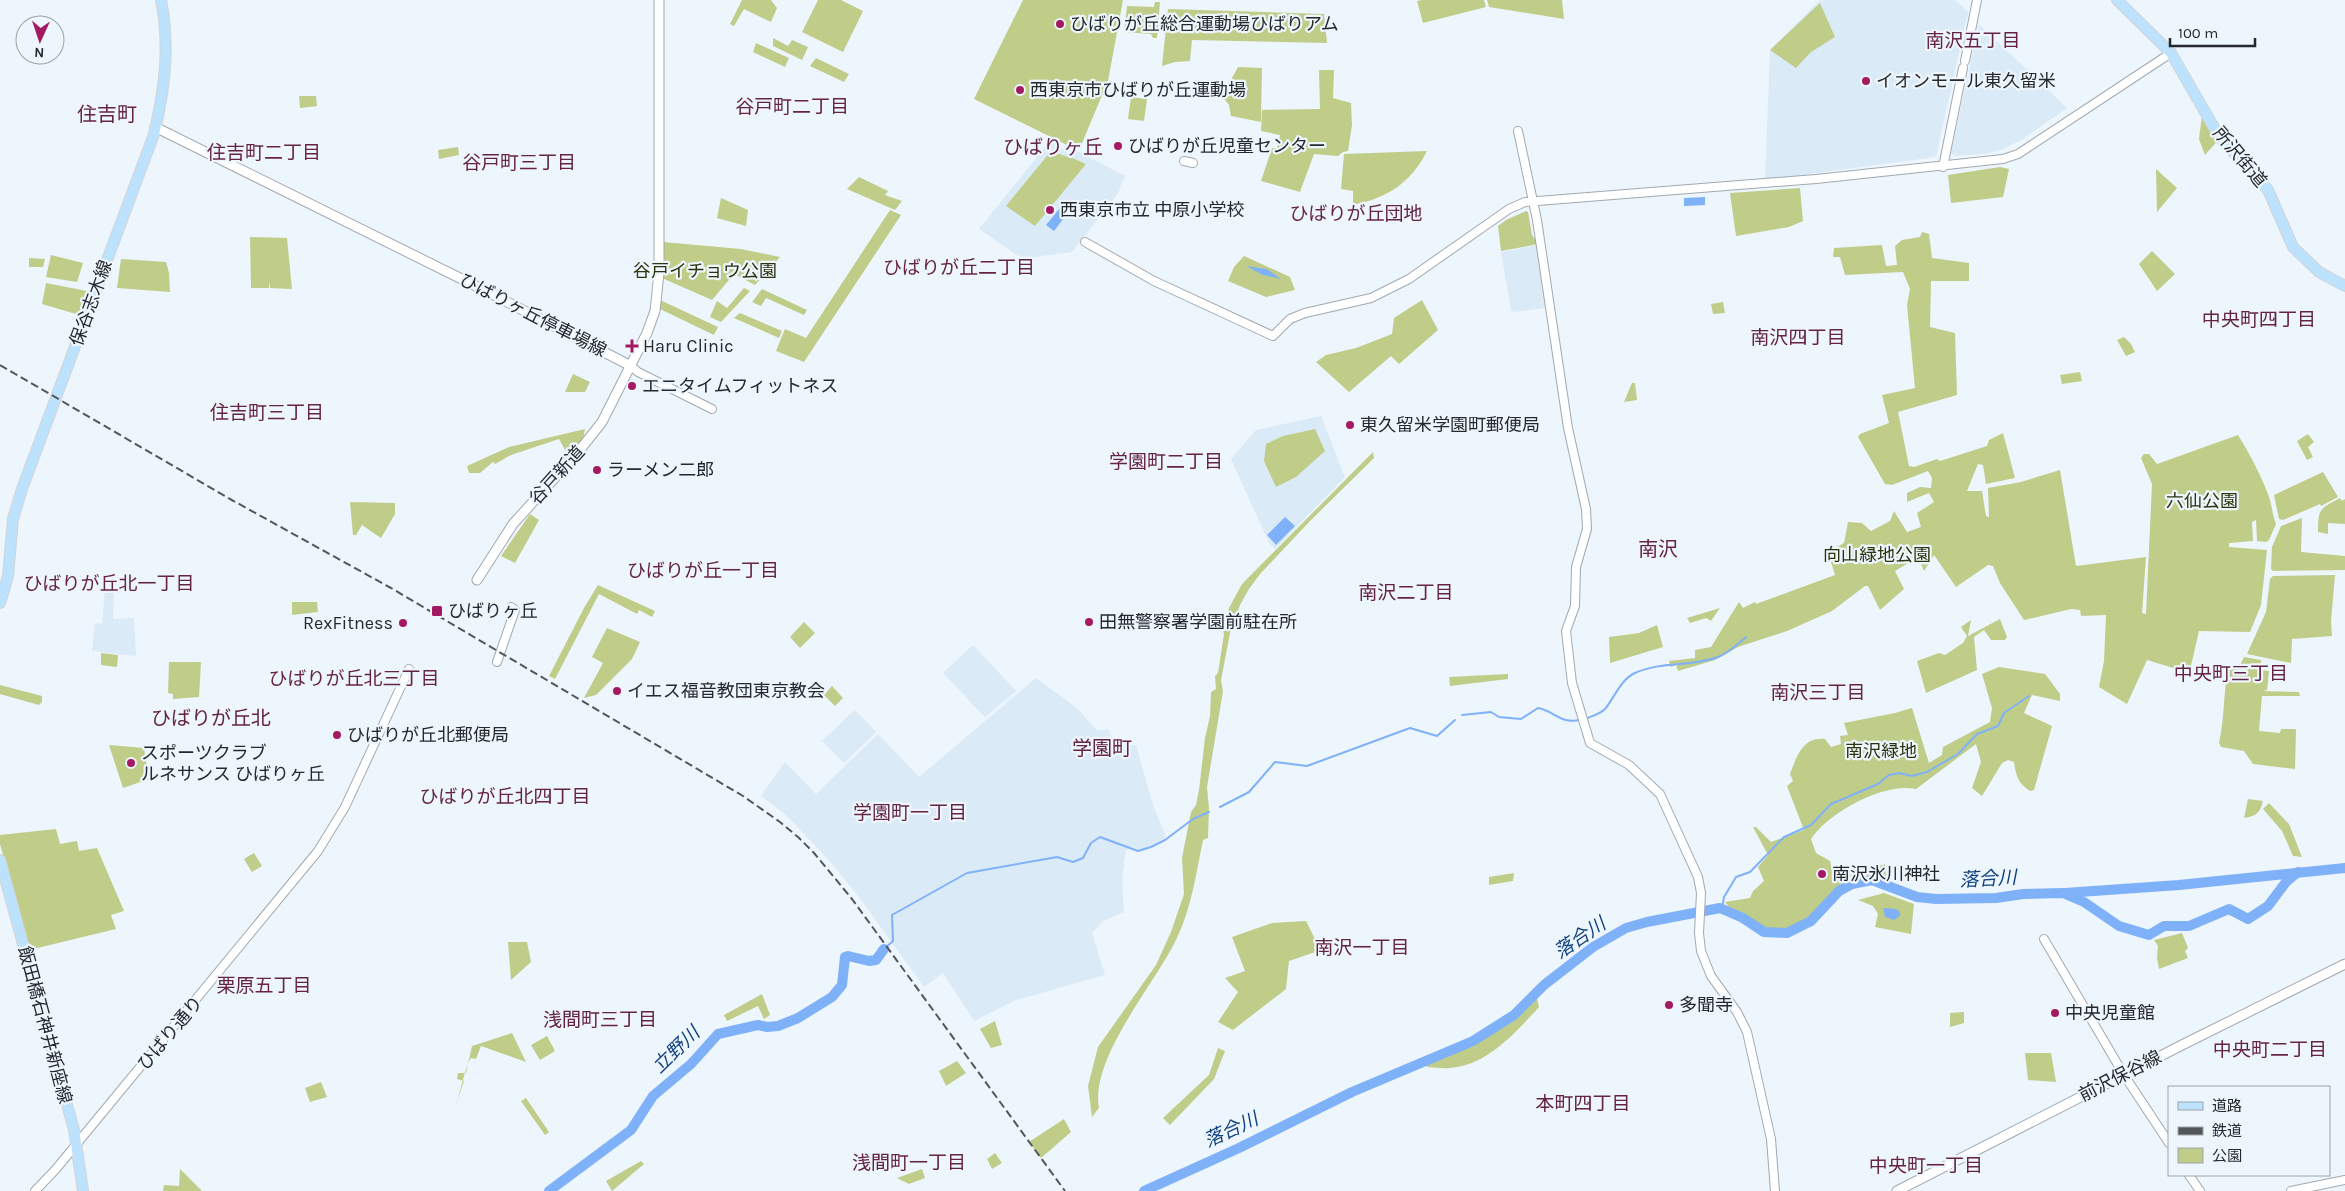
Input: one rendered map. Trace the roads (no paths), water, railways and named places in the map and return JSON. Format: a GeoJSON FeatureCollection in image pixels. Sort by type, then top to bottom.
{"type":"FeatureCollection","features":[{"type":"Feature","properties":{"kind":"main road","name":"保谷志木線"},"geometry":{"type":"LineString","coordinates":[[0,603],[8,576],[13,520],[22,489],[127,210],[155,127],[163,92],[167,61],[165,25],[161,0]]}},
{"type":"Feature","properties":{"kind":"main road"},"geometry":{"type":"LineString","coordinates":[[631,366],[651,321],[658,282],[659,0]]}},
{"type":"Feature","properties":{"kind":"main road","name":"所沢街道"},"geometry":{"type":"LineString","coordinates":[[2118,0],[2171,53],[2220,138],[2268,190],[2293,247],[2319,272],[2345,286]]}},
{"type":"Feature","properties":{"kind":"main road","name":"ひばりヶ丘停車場線"},"geometry":{"type":"LineString","coordinates":[[155,127],[488,292],[631,366]]}},
{"type":"Feature","properties":{"kind":"main road","name":"谷戸新道"},"geometry":{"type":"LineString","coordinates":[[477,580],[513,524],[579,451],[602,422],[631,366]]}},
{"type":"Feature","properties":{"kind":"main road","name":"飯田橋石神井新座線"},"geometry":{"type":"LineString","coordinates":[[0,860],[76,1144],[83,1191]]}},
{"type":"Feature","properties":{"kind":"main road","name":"前沢保谷線"},"geometry":{"type":"LineString","coordinates":[[1897,1191],[2124,1074],[2345,964]]}},
{"type":"Feature","properties":{"kind":"street"},"geometry":{"type":"LineString","coordinates":[[1943,167],[1977,0]]}},
{"type":"Feature","properties":{"kind":"street"},"geometry":{"type":"LineString","coordinates":[[1085,242],[1154,281],[1273,336],[1290,319],[1303,314],[1371,298],[1409,279],[1510,209],[1533,200],[1752,184],[1943,167],[2003,159],[2018,154],[2171,53]]}},
{"type":"Feature","properties":{"kind":"street"},"geometry":{"type":"LineString","coordinates":[[1518,131],[1533,200],[1567,422],[1586,509],[1586,529],[1576,567],[1575,606],[1566,631],[1572,683],[1588,739],[1593,746],[1629,766],[1660,794],[1698,877],[1701,906],[1700,944],[1706,967],[1741,1018],[1749,1039],[1771,1139],[1775,1191]]}},
{"type":"Feature","properties":{"kind":"street"},"geometry":{"type":"LineString","coordinates":[[1184,161],[1192,163]]}},
{"type":"Feature","properties":{"kind":"street"},"geometry":{"type":"LineString","coordinates":[[631,366],[638,372],[712,409]]}},
{"type":"Feature","properties":{"kind":"street"},"geometry":{"type":"LineString","coordinates":[[497,662],[504,636],[515,610],[511,607]]}},
{"type":"Feature","properties":{"kind":"street","name":"ひばり通り"},"geometry":{"type":"LineString","coordinates":[[34,1191],[46,1180],[208,987],[318,850],[345,807],[409,669]]}},
{"type":"Feature","properties":{"kind":"street"},"geometry":{"type":"LineString","coordinates":[[2044,939],[2124,1074],[2168,1141]]}},
{"type":"Feature","properties":{"kind":"street"},"geometry":{"type":"LineString","coordinates":[[2190,1176],[2200,1191]]}},
{"type":"Feature","properties":{"kind":"street"},"geometry":{"type":"LineString","coordinates":[[2291,1191],[2345,1180]]}},
{"type":"Feature","properties":{"kind":"water"},"geometry":{"type":"Polygon","coordinates":[[[1705,197],[1705,205],[1684,206],[1684,198],[1705,197]]]}},
{"type":"Feature","properties":{"kind":"water"},"geometry":{"type":"Polygon","coordinates":[[[1060,208],[1067,214],[1054,231],[1046,225],[1060,208]]]}},
{"type":"Feature","properties":{"kind":"water"},"geometry":{"type":"Polygon","coordinates":[[[1246,266],[1267,269],[1281,279],[1263,275],[1246,266]]]}},
{"type":"Feature","properties":{"kind":"water"},"geometry":{"type":"Polygon","coordinates":[[[1285,517],[1295,526],[1276,545],[1267,535],[1285,517]]]}},
{"type":"Feature","properties":{"kind":"water"},"geometry":{"type":"Polygon","coordinates":[[[1883,908],[1896,909],[1900,912],[1900,916],[1894,920],[1885,917],[1883,908]]]}},
{"type":"Feature","properties":{"kind":"waterway"},"geometry":{"type":"LineString","coordinates":[[1585,719],[1605,709],[1625,680],[1635,673],[1655,667],[1698,662],[1718,657],[1729,651],[1746,637]]}},
{"type":"Feature","properties":{"kind":"waterway"},"geometry":{"type":"LineString","coordinates":[[1722,909],[1724,897],[1736,877],[1750,872],[1784,837],[1811,825],[1831,804],[1878,784],[1889,775],[1899,773],[1912,776],[1927,772],[1958,754],[1977,734],[1998,726],[2004,713],[2029,696]]}},
{"type":"Feature","properties":{"kind":"waterway"},"geometry":{"type":"LineString","coordinates":[[1462,715],[1491,712],[1499,717],[1521,719],[1538,708],[1562,719],[1580,720]]}},
{"type":"Feature","properties":{"kind":"waterway"},"geometry":{"type":"LineString","coordinates":[[1220,807],[1249,792],[1275,762],[1307,766],[1410,728],[1437,736],[1455,720]]}},
{"type":"Feature","properties":{"kind":"waterway"},"geometry":{"type":"LineString","coordinates":[[884,949],[893,941],[892,915],[967,873],[1057,857],[1073,862],[1083,858],[1091,843],[1100,837],[1138,851],[1165,840],[1193,819],[1209,812]]}},
{"type":"Feature","properties":{"kind":"waterway","name":"落合川"},"geometry":{"type":"LineString","coordinates":[[2065,893],[2179,885],[2345,868]]}},
{"type":"Feature","properties":{"kind":"waterway","name":"落合川"},"geometry":{"type":"LineString","coordinates":[[1144,1191],[1239,1148],[1352,1092],[1473,1041],[1514,1015],[1544,985],[1593,947],[1626,928],[1647,922],[1720,908],[1743,918],[1764,932],[1787,933],[1811,921],[1839,891],[1852,884],[1872,880],[1917,897],[1936,899],[1996,898],[2023,894],[2063,893],[2084,902],[2119,926],[2149,935],[2164,926],[2189,926],[2229,909],[2248,919],[2268,906],[2286,882],[2298,872]]}},
{"type":"Feature","properties":{"kind":"waterway","name":"立野川"},"geometry":{"type":"LineString","coordinates":[[549,1191],[631,1130],[653,1096],[691,1064],[718,1034],[758,1025],[767,1027],[778,1026],[798,1018],[832,997],[842,985],[845,957],[869,961],[876,960],[884,949]]}},
{"type":"Feature","properties":{"kind":"railway"},"geometry":{"type":"LineString","coordinates":[[0,365],[230,499],[391,588],[743,796],[780,822],[814,853],[852,899],[1065,1191]]}},
{"type":"Feature","properties":{"kind":"place","name":"ひばりが丘総合運動場ひばりアム"},"geometry":{"type":"Point","coordinates":[1060,24]}},
{"type":"Feature","properties":{"kind":"place","name":"イオンモール東久留米"},"geometry":{"type":"Point","coordinates":[1866,81]}},
{"type":"Feature","properties":{"kind":"place","name":"西東京市ひばりが丘運動場"},"geometry":{"type":"Point","coordinates":[1020,90]}},
{"type":"Feature","properties":{"kind":"place","name":"ひばりが丘児童センター"},"geometry":{"type":"Point","coordinates":[1118,146]}},
{"type":"Feature","properties":{"kind":"place","name":"西東京市立 中原小学校"},"geometry":{"type":"Point","coordinates":[1050,210]}},
{"type":"Feature","properties":{"kind":"place","name":"Haru Clinic"},"geometry":{"type":"Point","coordinates":[632,346]}},
{"type":"Feature","properties":{"kind":"place","name":"エニタイムフィットネス"},"geometry":{"type":"Point","coordinates":[632,386]}},
{"type":"Feature","properties":{"kind":"place","name":"東久留米学園町郵便局"},"geometry":{"type":"Point","coordinates":[1350,425]}},
{"type":"Feature","properties":{"kind":"place","name":"ラーメン二郎"},"geometry":{"type":"Point","coordinates":[597,470]}},
{"type":"Feature","properties":{"kind":"place","name":"ひばりヶ丘"},"geometry":{"type":"Point","coordinates":[437,611]}},
{"type":"Feature","properties":{"kind":"place","name":"田無警察署学園前駐在所"},"geometry":{"type":"Point","coordinates":[1089,622]}},
{"type":"Feature","properties":{"kind":"place","name":"RexFitness"},"geometry":{"type":"Point","coordinates":[403,623]}},
{"type":"Feature","properties":{"kind":"place","name":"イエス福音教団東京教会"},"geometry":{"type":"Point","coordinates":[617,691]}},
{"type":"Feature","properties":{"kind":"place","name":"ひばりが丘北郵便局"},"geometry":{"type":"Point","coordinates":[337,735]}},
{"type":"Feature","properties":{"kind":"place","name":"スポーツクラブ ルネサンス ひばりヶ丘"},"geometry":{"type":"Point","coordinates":[131,763]}},
{"type":"Feature","properties":{"kind":"place","name":"南沢氷川神社"},"geometry":{"type":"Point","coordinates":[1822,874]}},
{"type":"Feature","properties":{"kind":"place","name":"多聞寺"},"geometry":{"type":"Point","coordinates":[1669,1005]}},
{"type":"Feature","properties":{"kind":"place","name":"中央児童館"},"geometry":{"type":"Point","coordinates":[2055,1013]}},
{"type":"Feature","properties":{"kind":"district","name":"南沢五丁目"},"geometry":{"type":"Point","coordinates":[1973,41]}},
{"type":"Feature","properties":{"kind":"district","name":"谷戸町二丁目"},"geometry":{"type":"Point","coordinates":[792,107]}},
{"type":"Feature","properties":{"kind":"district","name":"住吉町"},"geometry":{"type":"Point","coordinates":[107,114]}},
{"type":"Feature","properties":{"kind":"district","name":"ひばりヶ丘"},"geometry":{"type":"Point","coordinates":[1053,147]}},
{"type":"Feature","properties":{"kind":"district","name":"住吉町二丁目"},"geometry":{"type":"Point","coordinates":[264,153]}},
{"type":"Feature","properties":{"kind":"district","name":"谷戸町三丁目"},"geometry":{"type":"Point","coordinates":[519,163]}},
{"type":"Feature","properties":{"kind":"district","name":"ひばりが丘団地"},"geometry":{"type":"Point","coordinates":[1356,214]}},
{"type":"Feature","properties":{"kind":"district","name":"ひばりが丘二丁目"},"geometry":{"type":"Point","coordinates":[959,268]}},
{"type":"Feature","properties":{"kind":"district","name":"中央町四丁目"},"geometry":{"type":"Point","coordinates":[2259,320]}},
{"type":"Feature","properties":{"kind":"district","name":"南沢四丁目"},"geometry":{"type":"Point","coordinates":[1798,338]}},
{"type":"Feature","properties":{"kind":"district","name":"住吉町三丁目"},"geometry":{"type":"Point","coordinates":[267,413]}},
{"type":"Feature","properties":{"kind":"district","name":"学園町二丁目"},"geometry":{"type":"Point","coordinates":[1166,462]}},
{"type":"Feature","properties":{"kind":"district","name":"南沢"},"geometry":{"type":"Point","coordinates":[1658,549]}},
{"type":"Feature","properties":{"kind":"district","name":"ひばりが丘一丁目"},"geometry":{"type":"Point","coordinates":[703,571]}},
{"type":"Feature","properties":{"kind":"district","name":"ひばりが丘北一丁目"},"geometry":{"type":"Point","coordinates":[109,584]}},
{"type":"Feature","properties":{"kind":"district","name":"南沢二丁目"},"geometry":{"type":"Point","coordinates":[1406,593]}},
{"type":"Feature","properties":{"kind":"district","name":"中央町三丁目"},"geometry":{"type":"Point","coordinates":[2231,674]}},
{"type":"Feature","properties":{"kind":"district","name":"ひばりが丘北三丁目"},"geometry":{"type":"Point","coordinates":[354,679]}},
{"type":"Feature","properties":{"kind":"district","name":"南沢三丁目"},"geometry":{"type":"Point","coordinates":[1818,693]}},
{"type":"Feature","properties":{"kind":"district","name":"ひばりが丘北"},"geometry":{"type":"Point","coordinates":[211,718]}},
{"type":"Feature","properties":{"kind":"district","name":"学園町"},"geometry":{"type":"Point","coordinates":[1102,748]}},
{"type":"Feature","properties":{"kind":"district","name":"ひばりが丘北四丁目"},"geometry":{"type":"Point","coordinates":[505,797]}},
{"type":"Feature","properties":{"kind":"district","name":"学園町一丁目"},"geometry":{"type":"Point","coordinates":[910,813]}},
{"type":"Feature","properties":{"kind":"district","name":"南沢一丁目"},"geometry":{"type":"Point","coordinates":[1362,948]}},
{"type":"Feature","properties":{"kind":"district","name":"栗原五丁目"},"geometry":{"type":"Point","coordinates":[264,986]}},
{"type":"Feature","properties":{"kind":"district","name":"浅間町三丁目"},"geometry":{"type":"Point","coordinates":[600,1020]}},
{"type":"Feature","properties":{"kind":"district","name":"中央町二丁目"},"geometry":{"type":"Point","coordinates":[2270,1050]}},
{"type":"Feature","properties":{"kind":"district","name":"本町四丁目"},"geometry":{"type":"Point","coordinates":[1583,1104]}},
{"type":"Feature","properties":{"kind":"district","name":"浅間町一丁目"},"geometry":{"type":"Point","coordinates":[909,1163]}},
{"type":"Feature","properties":{"kind":"district","name":"中央町一丁目"},"geometry":{"type":"Point","coordinates":[1926,1166]}},
{"type":"Feature","properties":{"kind":"park label","name":"谷戸イチョウ公園"},"geometry":{"type":"Point","coordinates":[705,271]}},
{"type":"Feature","properties":{"kind":"park label","name":"六仙公園"},"geometry":{"type":"Point","coordinates":[2202,501]}},
{"type":"Feature","properties":{"kind":"park label","name":"向山緑地公園"},"geometry":{"type":"Point","coordinates":[1877,555]}},
{"type":"Feature","properties":{"kind":"park label","name":"南沢緑地"},"geometry":{"type":"Point","coordinates":[1881,751]}}]}
